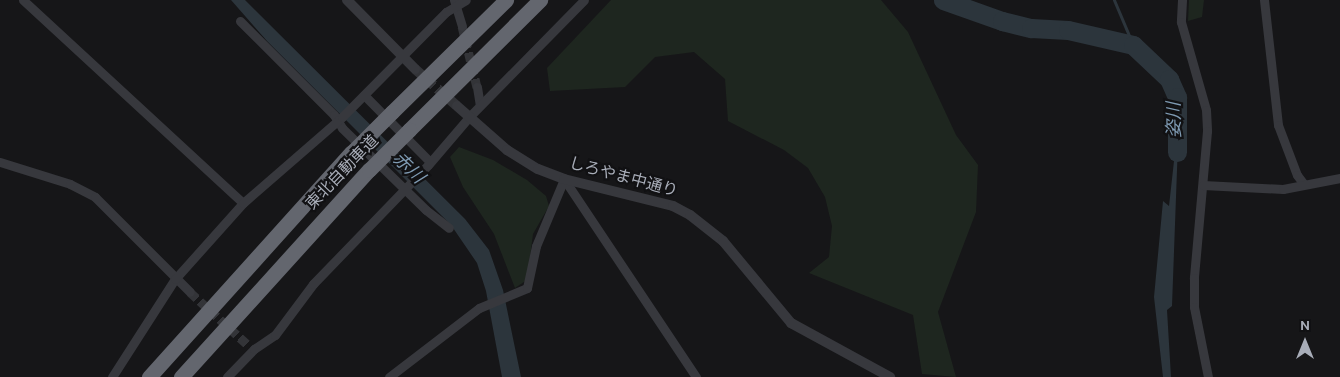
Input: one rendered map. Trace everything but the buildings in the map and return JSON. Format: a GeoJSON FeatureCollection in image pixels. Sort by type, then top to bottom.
{"type":"FeatureCollection","features":[{"type":"Feature","properties":{"kind":"highway","name":"東北自動車道"},"geometry":{"type":"LineString","coordinates":[[149,377],[352,153],[506,0]]}},
{"type":"Feature","properties":{"kind":"highway","name":"東北自動車道"},"geometry":{"type":"LineString","coordinates":[[180,377],[369,170],[540,0]]}},
{"type":"Feature","properties":{"kind":"street"},"geometry":{"type":"LineString","coordinates":[[23,0],[243,203]]}},
{"type":"Feature","properties":{"kind":"street"},"geometry":{"type":"LineString","coordinates":[[347,0],[415,69]]}},
{"type":"Feature","properties":{"kind":"street"},"geometry":{"type":"LineString","coordinates":[[112,377],[175,279],[243,203],[339,119],[364,95],[401,54],[446,12],[456,3],[466,0]]}},
{"type":"Feature","properties":{"kind":"street"},"geometry":{"type":"LineString","coordinates":[[227,377],[250,347],[275,335],[313,284],[429,164],[468,116],[584,0]]}},
{"type":"Feature","properties":{"kind":"street"},"geometry":{"type":"LineString","coordinates":[[1182,0],[1181,22],[1206,110],[1203,185],[1194,254],[1194,307],[1208,377]]}},
{"type":"Feature","properties":{"kind":"street"},"geometry":{"type":"LineString","coordinates":[[1264,0],[1278,125],[1296,175],[1303,183]]}},
{"type":"Feature","properties":{"kind":"street"},"geometry":{"type":"LineString","coordinates":[[456,3],[462,26]]}},
{"type":"Feature","properties":{"kind":"street"},"geometry":{"type":"LineString","coordinates":[[240,20],[339,119],[405,189],[448,228]]}},
{"type":"Feature","properties":{"kind":"street"},"geometry":{"type":"LineString","coordinates":[[477,87],[480,105]]}},
{"type":"Feature","properties":{"kind":"street"},"geometry":{"type":"LineString","coordinates":[[364,95],[429,164]]}},
{"type":"Feature","properties":{"kind":"street","name":"しろやま中通り"},"geometry":{"type":"LineString","coordinates":[[458,106],[514,154],[564,178],[672,206],[690,215],[723,241],[791,323],[890,377]]}},
{"type":"Feature","properties":{"kind":"street"},"geometry":{"type":"LineString","coordinates":[[0,162],[70,184],[95,197],[122,220],[175,279],[190,292]]}},
{"type":"Feature","properties":{"kind":"street"},"geometry":{"type":"LineString","coordinates":[[389,377],[480,308],[527,288],[531,282],[536,246],[564,178]]}},
{"type":"Feature","properties":{"kind":"street"},"geometry":{"type":"LineString","coordinates":[[564,178],[696,377]]}},
{"type":"Feature","properties":{"kind":"street"},"geometry":{"type":"LineString","coordinates":[[1203,185],[1283,189],[1303,183],[1340,178]]}},
{"type":"Feature","properties":{"kind":"shaded area"},"geometry":{"type":"Polygon","coordinates":[[[611,0],[881,0],[908,32],[956,135],[978,165],[976,212],[938,312],[956,377],[922,374],[913,315],[809,273],[829,257],[832,226],[825,197],[808,168],[784,150],[728,121],[725,79],[694,52],[655,57],[625,87],[550,91],[547,68],[611,0]]]}},
{"type":"Feature","properties":{"kind":"shaded area"},"geometry":{"type":"Polygon","coordinates":[[[1189,0],[1204,0],[1202,17],[1188,21],[1189,0]]]}},
{"type":"Feature","properties":{"kind":"shaded area"},"geometry":{"type":"Polygon","coordinates":[[[459,147],[493,160],[527,180],[546,196],[549,206],[533,234],[527,280],[515,288],[494,234],[463,187],[450,157],[459,147]]]}},
{"type":"Feature","properties":{"kind":"water","name":"赤川"},"geometry":{"type":"Polygon","coordinates":[[[231,0],[245,0],[465,219],[489,250],[503,290],[521,377],[502,377],[486,291],[477,263],[451,225],[267,41],[231,0]]]}},
{"type":"Feature","properties":{"kind":"water"},"geometry":{"type":"Polygon","coordinates":[[[1179,116],[1172,306],[1167,310],[1171,377],[1163,377],[1154,297],[1163,201],[1169,206],[1179,116]]]}},
{"type":"Feature","properties":{"kind":"waterway","name":"姿川"},"geometry":{"type":"LineString","coordinates":[[943,0],[1002,21],[1031,28],[1068,30],[1133,45],[1169,79],[1177,97],[1177,152]]}},
{"type":"Feature","properties":{"kind":"waterway"},"geometry":{"type":"LineString","coordinates":[[1114,0],[1133,45]]}},
{"type":"Feature","properties":{"kind":"tunnel"},"geometry":{"type":"LineString","coordinates":[[462,26],[477,87]]}},
{"type":"Feature","properties":{"kind":"tunnel"},"geometry":{"type":"LineString","coordinates":[[415,69],[457,106]]}},
{"type":"Feature","properties":{"kind":"tunnel"},"geometry":{"type":"LineString","coordinates":[[190,292],[247,344]]}}]}
